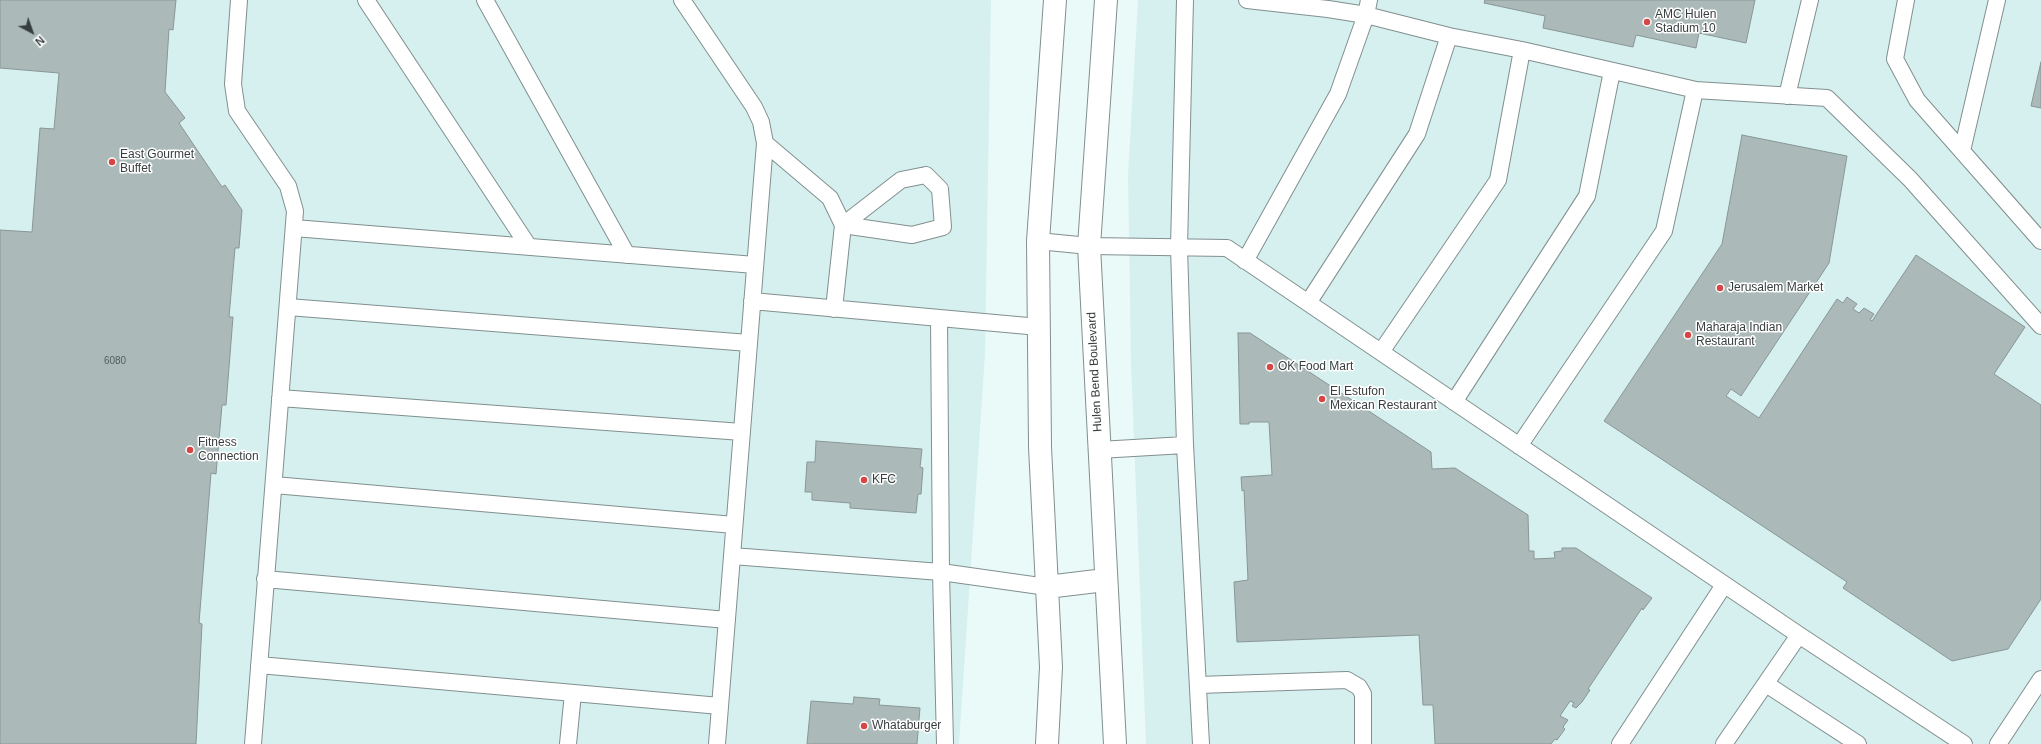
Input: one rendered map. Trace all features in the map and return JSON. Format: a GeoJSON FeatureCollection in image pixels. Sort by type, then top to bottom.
{"type":"FeatureCollection","features":[{"type":"Feature","properties":{"kind":"street"},"geometry":{"type":"LineString","coordinates":[[1047,744],[1051,667],[1040,447],[1038,241],[1055,0]]}},
{"type":"Feature","properties":{"kind":"street","name":"Hulen Bend Boulevard"},"geometry":{"type":"LineString","coordinates":[[1106,0],[1090,246],[1105,580],[1115,744]]}},
{"type":"Feature","properties":{"kind":"street"},"geometry":{"type":"LineString","coordinates":[[1047,587],[1105,580]]}},
{"type":"Feature","properties":{"kind":"lane"},"geometry":{"type":"LineString","coordinates":[[239,0],[233,84],[237,111],[288,186],[295,211],[253,744]]}},
{"type":"Feature","properties":{"kind":"lane"},"geometry":{"type":"LineString","coordinates":[[366,0],[529,247]]}},
{"type":"Feature","properties":{"kind":"lane"},"geometry":{"type":"LineString","coordinates":[[485,0],[627,255]]}},
{"type":"Feature","properties":{"kind":"lane"},"geometry":{"type":"LineString","coordinates":[[682,0],[754,106],[761,122],[765,142],[717,744]]}},
{"type":"Feature","properties":{"kind":"lane"},"geometry":{"type":"LineString","coordinates":[[1186,0],[1179,247],[1184,445],[1201,744]]}},
{"type":"Feature","properties":{"kind":"lane"},"geometry":{"type":"LineString","coordinates":[[1247,0],[1328,9],[1367,8],[1449,36],[1522,50],[1696,90],[1827,98],[1910,179],[2041,326]]}},
{"type":"Feature","properties":{"kind":"lane"},"geometry":{"type":"LineString","coordinates":[[1787,96],[1810,0]]}},
{"type":"Feature","properties":{"kind":"lane"},"geometry":{"type":"LineString","coordinates":[[1906,0],[1895,59],[1917,100],[2041,241]]}},
{"type":"Feature","properties":{"kind":"lane"},"geometry":{"type":"LineString","coordinates":[[1962,151],[1997,0]]}},
{"type":"Feature","properties":{"kind":"lane"},"geometry":{"type":"LineString","coordinates":[[1245,260],[1338,94],[1367,8]]}},
{"type":"Feature","properties":{"kind":"lane"},"geometry":{"type":"LineString","coordinates":[[1308,303],[1417,134],[1449,36]]}},
{"type":"Feature","properties":{"kind":"lane"},"geometry":{"type":"LineString","coordinates":[[1381,352],[1498,180],[1522,50]]}},
{"type":"Feature","properties":{"kind":"lane"},"geometry":{"type":"LineString","coordinates":[[1454,402],[1587,196],[1612,71]]}},
{"type":"Feature","properties":{"kind":"lane"},"geometry":{"type":"LineString","coordinates":[[1519,446],[1664,231],[1696,90]]}},
{"type":"Feature","properties":{"kind":"lane"},"geometry":{"type":"LineString","coordinates":[[765,142],[830,198],[843,225],[834,309]]}},
{"type":"Feature","properties":{"kind":"lane"},"geometry":{"type":"LineString","coordinates":[[926,175],[940,188],[943,227],[912,236],[843,225],[901,180],[926,175]]}},
{"type":"Feature","properties":{"kind":"lane"},"geometry":{"type":"LineString","coordinates":[[294,228],[755,266]]}},
{"type":"Feature","properties":{"kind":"lane"},"geometry":{"type":"LineString","coordinates":[[1038,241],[1090,246],[1227,248],[1724,585],[1964,744]]}},
{"type":"Feature","properties":{"kind":"lane"},"geometry":{"type":"LineString","coordinates":[[752,301],[1039,326]]}},
{"type":"Feature","properties":{"kind":"lane"},"geometry":{"type":"LineString","coordinates":[[288,307],[749,343]]}},
{"type":"Feature","properties":{"kind":"lane"},"geometry":{"type":"LineString","coordinates":[[938,318],[945,744]]}},
{"type":"Feature","properties":{"kind":"lane"},"geometry":{"type":"LineString","coordinates":[[280,398],[742,432]]}},
{"type":"Feature","properties":{"kind":"lane"},"geometry":{"type":"LineString","coordinates":[[1099,450],[1184,445]]}},
{"type":"Feature","properties":{"kind":"lane"},"geometry":{"type":"LineString","coordinates":[[274,484],[734,525]]}},
{"type":"Feature","properties":{"kind":"lane"},"geometry":{"type":"LineString","coordinates":[[732,556],[941,572],[1047,587]]}},
{"type":"Feature","properties":{"kind":"lane"},"geometry":{"type":"LineString","coordinates":[[265,579],[727,620]]}},
{"type":"Feature","properties":{"kind":"lane"},"geometry":{"type":"LineString","coordinates":[[1620,744],[1724,585]]}},
{"type":"Feature","properties":{"kind":"lane"},"geometry":{"type":"LineString","coordinates":[[1724,744],[1799,635]]}},
{"type":"Feature","properties":{"kind":"lane"},"geometry":{"type":"LineString","coordinates":[[259,665],[720,706]]}},
{"type":"Feature","properties":{"kind":"lane"},"geometry":{"type":"LineString","coordinates":[[1998,744],[2041,679]]}},
{"type":"Feature","properties":{"kind":"lane"},"geometry":{"type":"LineString","coordinates":[[1198,685],[1346,680],[1359,687],[1364,694],[1364,744]]}},
{"type":"Feature","properties":{"kind":"lane"},"geometry":{"type":"LineString","coordinates":[[1766,684],[1858,744]]}},
{"type":"Feature","properties":{"kind":"lane"},"geometry":{"type":"LineString","coordinates":[[568,744],[573,693]]}},
{"type":"Feature","properties":{"kind":"shaded area"},"geometry":{"type":"Polygon","coordinates":[[[0,0],[991,0],[985,354],[959,744],[0,744],[0,0]]]}},
{"type":"Feature","properties":{"kind":"shaded area"},"geometry":{"type":"Polygon","coordinates":[[[1138,0],[2041,0],[2041,744],[1146,744],[1131,364],[1128,175],[1138,0]]]}},
{"type":"Feature","properties":{"kind":"building"},"geometry":{"type":"Polygon","coordinates":[[[0,0],[176,0],[173,30],[169,29],[165,92],[185,118],[179,123],[222,187],[225,185],[242,210],[239,248],[235,248],[229,317],[233,317],[226,405],[222,405],[216,474],[211,473],[199,623],[202,624],[196,744],[0,744],[0,230],[32,232],[40,128],[54,129],[59,73],[0,68],[0,0]]]}},
{"type":"Feature","properties":{"kind":"building","name":"AMC Hulen Stadium 10"},"geometry":{"type":"Polygon","coordinates":[[[1485,0],[1755,0],[1746,43],[1699,33],[1696,48],[1636,35],[1633,47],[1543,28],[1545,16],[1484,3],[1485,0]]]}},
{"type":"Feature","properties":{"kind":"building"},"geometry":{"type":"Polygon","coordinates":[[[2041,62],[2041,108],[2031,106],[2041,62]]]}},
{"type":"Feature","properties":{"kind":"building"},"geometry":{"type":"Polygon","coordinates":[[[1742,135],[1847,156],[1829,263],[1741,396],[1731,389],[1726,396],[1759,418],[1837,299],[1843,303],[1847,297],[1857,304],[1853,309],[1859,313],[1864,308],[1874,314],[1870,320],[1872,321],[1916,255],[2025,327],[1994,374],[2041,405],[2041,599],[2008,649],[1952,661],[1843,588],[1847,582],[1604,421],[1722,244],[1742,135]]]}},
{"type":"Feature","properties":{"kind":"building"},"geometry":{"type":"Polygon","coordinates":[[[1238,333],[1250,333],[1431,452],[1432,469],[1455,468],[1528,515],[1529,551],[1534,551],[1534,559],[1555,558],[1554,552],[1562,551],[1562,548],[1576,548],[1652,598],[1643,610],[1642,608],[1588,689],[1590,690],[1582,702],[1576,708],[1572,706],[1574,703],[1570,701],[1560,716],[1568,720],[1563,727],[1565,729],[1557,740],[1555,739],[1551,744],[1435,744],[1433,705],[1423,705],[1419,635],[1237,642],[1234,582],[1248,580],[1244,490],[1242,491],[1241,477],[1272,475],[1269,422],[1249,422],[1249,424],[1240,424],[1238,333]]]}},
{"type":"Feature","properties":{"kind":"building","name":"KFC"},"geometry":{"type":"Polygon","coordinates":[[[816,441],[922,449],[920,467],[923,468],[921,494],[918,494],[916,513],[850,508],[850,503],[812,500],[812,492],[805,492],[807,462],[815,462],[816,441]]]}},
{"type":"Feature","properties":{"kind":"building","name":"Whataburger"},"geometry":{"type":"Polygon","coordinates":[[[854,697],[880,699],[879,705],[920,708],[917,744],[807,744],[811,701],[853,704],[854,697]]]}},
{"type":"Feature","properties":{"kind":"place","name":"AMC Hulen Stadium 10"},"geometry":{"type":"Point","coordinates":[1647,22]}},
{"type":"Feature","properties":{"kind":"place","name":"East Gourmet Buffet"},"geometry":{"type":"Point","coordinates":[112,162]}},
{"type":"Feature","properties":{"kind":"place","name":"Jerusalem Market"},"geometry":{"type":"Point","coordinates":[1720,288]}},
{"type":"Feature","properties":{"kind":"place","name":"Maharaja Indian Restaurant"},"geometry":{"type":"Point","coordinates":[1688,335]}},
{"type":"Feature","properties":{"kind":"place","name":"OK Food Mart"},"geometry":{"type":"Point","coordinates":[1270,367]}},
{"type":"Feature","properties":{"kind":"place","name":"El Estufon Mexican Restaurant"},"geometry":{"type":"Point","coordinates":[1322,399]}},
{"type":"Feature","properties":{"kind":"place","name":"Fitness Connection"},"geometry":{"type":"Point","coordinates":[190,450]}},
{"type":"Feature","properties":{"kind":"place","name":"KFC"},"geometry":{"type":"Point","coordinates":[864,480]}},
{"type":"Feature","properties":{"kind":"place","name":"Whataburger"},"geometry":{"type":"Point","coordinates":[864,726]}}]}
